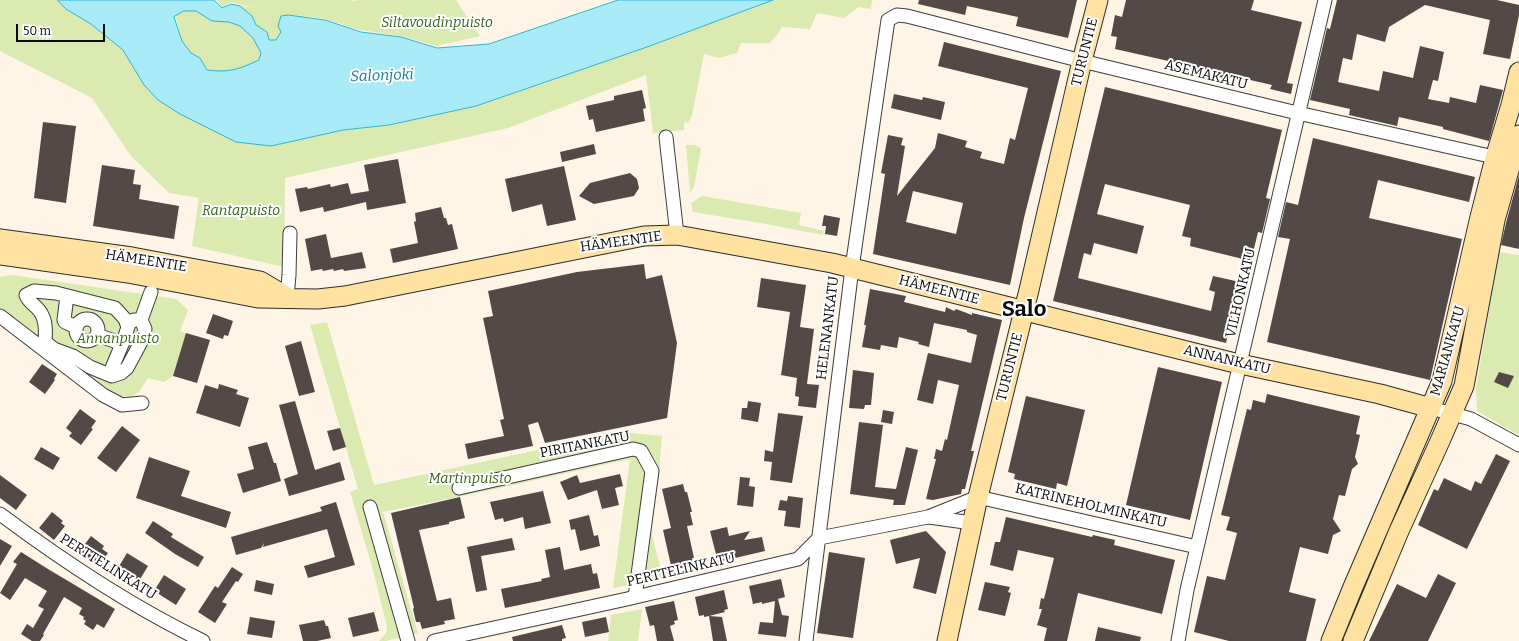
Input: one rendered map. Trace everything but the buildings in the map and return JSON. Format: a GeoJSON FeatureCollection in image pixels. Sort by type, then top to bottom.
{"type":"FeatureCollection","features":[{"type":"Feature","properties":{"kind":"main road","name":"TURUNTIE"},"geometry":{"type":"LineString","coordinates":[[947,641],[978,497],[1024,310],[1082,61],[1098,0]]}},
{"type":"Feature","properties":{"kind":"main road","name":"MARIANKATU"},"geometry":{"type":"LineString","coordinates":[[1353,641],[1399,532],[1464,386],[1477,323],[1486,262],[1508,161],[1511,105],[1518,79]]}},
{"type":"Feature","properties":{"kind":"main road","name":"MARIANKATU"},"geometry":{"type":"LineString","coordinates":[[1331,641],[1442,381],[1508,161],[1519,134]]}},
{"type":"Feature","properties":{"kind":"main road","name":"HÄMEENTIE"},"geometry":{"type":"LineString","coordinates":[[0,255],[128,273],[258,298],[318,299],[345,296],[644,236],[677,235],[832,263],[1024,310]]}},
{"type":"Feature","properties":{"kind":"main road","name":"HÄMEENTIE"},"geometry":{"type":"LineString","coordinates":[[0,239],[132,257],[260,281],[287,298]]}},
{"type":"Feature","properties":{"kind":"main road","name":"ANNANKATU"},"geometry":{"type":"LineString","coordinates":[[1024,310],[1241,364],[1380,394],[1431,408]]}},
{"type":"Feature","properties":{"kind":"street","name":"VILHONKATU"},"geometry":{"type":"LineString","coordinates":[[1178,641],[1187,590],[1325,0]]}},
{"type":"Feature","properties":{"kind":"street","name":"ASEMAKATU"},"geometry":{"type":"LineString","coordinates":[[888,20],[896,15],[907,16],[1082,61],[1508,161]]}},
{"type":"Feature","properties":{"kind":"street","name":"HELENANKATU"},"geometry":{"type":"LineString","coordinates":[[806,641],[852,268],[888,20]]}},
{"type":"Feature","properties":{"kind":"street"},"geometry":{"type":"LineString","coordinates":[[666,137],[677,235]]}},
{"type":"Feature","properties":{"kind":"street"},"geometry":{"type":"LineString","coordinates":[[287,298],[290,233]]}},
{"type":"Feature","properties":{"kind":"street"},"geometry":{"type":"LineString","coordinates":[[112,376],[112,368],[128,328],[125,319],[115,308],[56,293],[34,291],[26,295],[27,299],[37,307],[43,315],[46,331],[45,340],[50,346],[73,356],[90,367],[112,376],[121,373],[127,368],[142,340],[145,329],[141,320],[151,292]]}},
{"type":"Feature","properties":{"kind":"street"},"geometry":{"type":"LineString","coordinates":[[67,296],[64,320],[65,322],[76,327]]}},
{"type":"Feature","properties":{"kind":"street"},"geometry":{"type":"LineString","coordinates":[[89,319],[93,302]]}},
{"type":"Feature","properties":{"kind":"street"},"geometry":{"type":"LineString","coordinates":[[0,316],[103,395],[122,405],[142,403]]}},
{"type":"Feature","properties":{"kind":"street"},"geometry":{"type":"LineString","coordinates":[[89,319],[98,327],[97,334],[92,340],[82,340],[77,334],[76,327],[80,321],[89,319]]}},
{"type":"Feature","properties":{"kind":"street"},"geometry":{"type":"LineString","coordinates":[[127,324],[134,320],[141,320]]}},
{"type":"Feature","properties":{"kind":"street"},"geometry":{"type":"LineString","coordinates":[[97,334],[120,343],[123,342]]}},
{"type":"Feature","properties":{"kind":"street"},"geometry":{"type":"LineString","coordinates":[[1431,408],[1471,419],[1519,445]]}},
{"type":"Feature","properties":{"kind":"street","name":"PIRITANKATU"},"geometry":{"type":"LineString","coordinates":[[459,488],[633,449],[640,450],[652,471],[635,597]]}},
{"type":"Feature","properties":{"kind":"street"},"geometry":{"type":"LineString","coordinates":[[819,538],[928,517],[978,497]]}},
{"type":"Feature","properties":{"kind":"street","name":"KATRINEHOLMINKATU"},"geometry":{"type":"LineString","coordinates":[[978,497],[1197,548]]}},
{"type":"Feature","properties":{"kind":"street"},"geometry":{"type":"LineString","coordinates":[[370,507],[408,641]]}},
{"type":"Feature","properties":{"kind":"street","name":"PERTTELINKATU"},"geometry":{"type":"LineString","coordinates":[[0,514],[40,544],[84,572],[172,626],[203,641]]}},
{"type":"Feature","properties":{"kind":"street"},"geometry":{"type":"LineString","coordinates":[[928,517],[972,523]]}},
{"type":"Feature","properties":{"kind":"street","name":"PERTTELINKATU"},"geometry":{"type":"LineString","coordinates":[[434,641],[635,597],[798,559],[819,538]]}},
{"type":"Feature","properties":{"kind":"green space","name":"Rantapuisto"},"geometry":{"type":"Polygon","coordinates":[[[0,0],[58,0],[66,9],[91,24],[123,50],[144,85],[271,146],[343,130],[389,125],[476,106],[647,47],[773,0],[872,0],[871,9],[859,7],[844,18],[817,13],[810,29],[782,27],[774,39],[769,43],[741,43],[737,53],[719,58],[704,54],[692,116],[688,123],[684,122],[684,130],[653,133],[646,75],[508,128],[285,178],[284,267],[192,246],[199,198],[169,193],[131,156],[92,98],[0,51],[0,0]]]}},
{"type":"Feature","properties":{"kind":"green space","name":"Siltavoudinpuisto"},"geometry":{"type":"Polygon","coordinates":[[[214,0],[222,8],[231,4],[254,8],[231,2],[222,7],[217,0],[456,0],[480,36],[437,46],[400,36],[360,30],[322,18],[292,15],[308,17],[264,56],[245,67],[232,71],[207,70],[200,58],[191,53],[182,41],[172,3],[214,0]]]}},
{"type":"Feature","properties":{"kind":"green space"},"geometry":{"type":"Polygon","coordinates":[[[686,145],[694,145],[701,148],[694,187],[690,193],[686,145]]]}},
{"type":"Feature","properties":{"kind":"green space"},"geometry":{"type":"Polygon","coordinates":[[[702,196],[801,213],[799,225],[824,231],[823,235],[693,212],[691,203],[702,196]]]}},
{"type":"Feature","properties":{"kind":"green space"},"geometry":{"type":"Polygon","coordinates":[[[1499,252],[1519,255],[1519,435],[1477,411],[1476,388],[1499,252]]]}},
{"type":"Feature","properties":{"kind":"green space","name":"Annanpuisto"},"geometry":{"type":"Polygon","coordinates":[[[12,275],[176,299],[188,310],[180,331],[186,333],[173,376],[164,382],[148,378],[139,392],[131,396],[121,396],[103,389],[0,311],[0,277],[12,275]]]}},
{"type":"Feature","properties":{"kind":"green space","name":"Martinpuisto"},"geometry":{"type":"Polygon","coordinates":[[[327,322],[374,485],[622,432],[662,436],[659,474],[650,528],[663,578],[613,588],[630,459],[473,494],[383,512],[418,633],[386,641],[379,641],[386,633],[387,627],[373,570],[350,492],[358,489],[310,325],[327,322]]]}},
{"type":"Feature","properties":{"kind":"green space"},"geometry":{"type":"Polygon","coordinates":[[[642,609],[638,641],[608,641],[611,615],[642,609]]]}},
{"type":"Feature","properties":{"kind":"water","name":"Salonjoki"},"geometry":{"type":"Polygon","coordinates":[[[58,0],[214,0],[222,8],[231,4],[240,6],[252,16],[256,25],[267,32],[269,40],[276,40],[281,32],[278,26],[281,16],[288,15],[325,20],[361,32],[401,37],[437,48],[489,44],[618,0],[773,0],[647,47],[476,106],[389,125],[343,130],[271,146],[236,142],[180,114],[158,100],[144,85],[123,50],[91,24],[66,9],[58,0]],[[184,11],[174,17],[182,41],[191,53],[200,58],[207,70],[234,70],[259,60],[261,53],[253,38],[240,26],[229,22],[212,21],[196,11],[184,11]]]}},
{"type":"Feature","properties":{"kind":"district","name":"Salo"},"geometry":{"type":"Point","coordinates":[1024,310]}}]}
